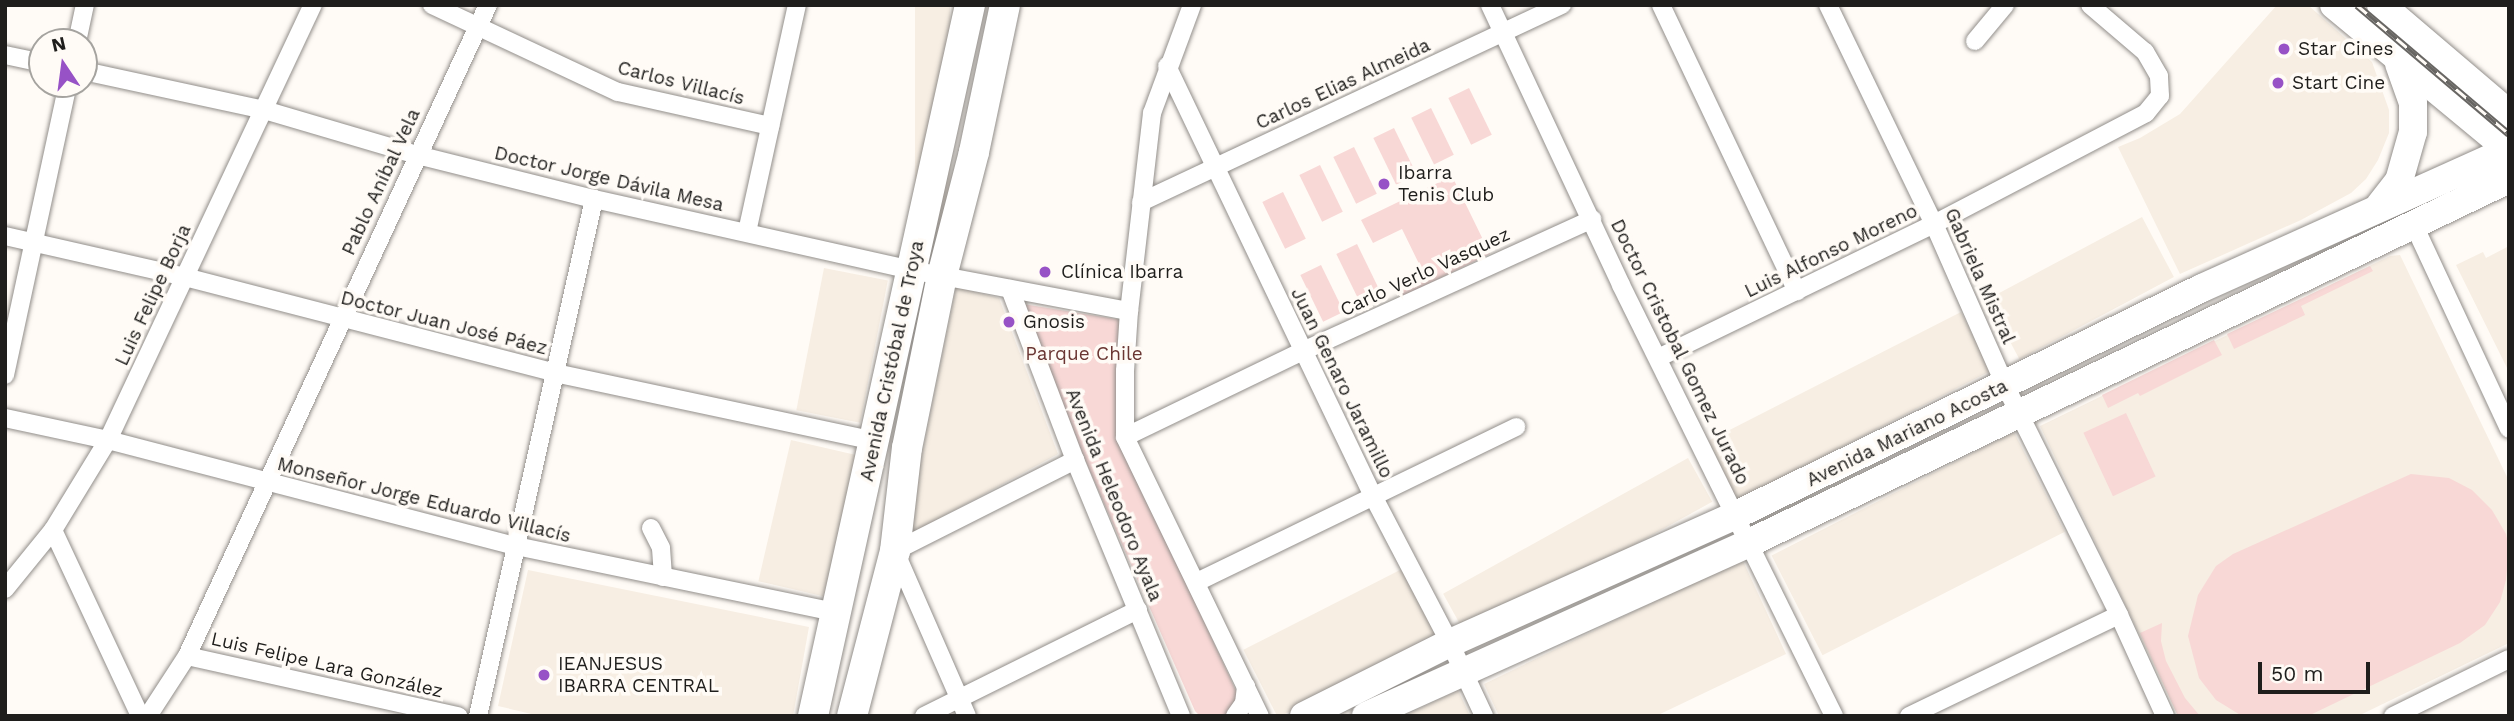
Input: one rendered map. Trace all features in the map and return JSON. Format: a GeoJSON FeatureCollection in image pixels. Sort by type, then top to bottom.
{"type":"FeatureCollection","features":[{"type":"Feature","properties":{"kind":"highway","name":"Avenida Cristóbal de Troya"},"geometry":{"type":"LineString","coordinates":[[813,716],[970,5]]}},
{"type":"Feature","properties":{"kind":"highway","name":"Avenida Cristóbal de Troya"},"geometry":{"type":"LineString","coordinates":[[852,716],[895,551],[907,447],[1005,5]]}},
{"type":"Feature","properties":{"kind":"main road"},"geometry":{"type":"LineString","coordinates":[[2381,5],[2509,114]]}},
{"type":"Feature","properties":{"kind":"main road"},"geometry":{"type":"LineString","coordinates":[[2339,7],[2398,61],[2509,149]]}},
{"type":"Feature","properties":{"kind":"main road"},"geometry":{"type":"LineString","coordinates":[[2380,205],[2399,181],[2413,132],[2413,103],[2398,61]]}},
{"type":"Feature","properties":{"kind":"main road","name":"Avenida Mariano Acosta"},"geometry":{"type":"LineString","coordinates":[[1304,716],[1450,643],[1736,515],[2380,205],[2509,149]]}},
{"type":"Feature","properties":{"kind":"main road","name":"Avenida Mariano Acosta"},"geometry":{"type":"LineString","coordinates":[[1366,716],[1749,543],[2509,179]]}},
{"type":"Feature","properties":{"kind":"main road"},"geometry":{"type":"LineString","coordinates":[[2472,197],[2509,200]]}},
{"type":"Feature","properties":{"kind":"street"},"geometry":{"type":"LineString","coordinates":[[80,28],[85,5]]}},
{"type":"Feature","properties":{"kind":"street","name":"Luis Felipe Borja"},"geometry":{"type":"LineString","coordinates":[[5,589],[52,530],[107,440],[313,5]]}},
{"type":"Feature","properties":{"kind":"street","name":"Carlos Villacís"},"geometry":{"type":"LineString","coordinates":[[432,5],[475,28],[618,92],[770,126]]}},
{"type":"Feature","properties":{"kind":"street","name":"Pablo Aníbal Vela"},"geometry":{"type":"LineString","coordinates":[[148,716],[187,656],[340,319],[488,5]]}},
{"type":"Feature","properties":{"kind":"street"},"geometry":{"type":"LineString","coordinates":[[747,232],[797,5]]}},
{"type":"Feature","properties":{"kind":"street","name":"Avenida Heleodoro Ayala"},"geometry":{"type":"LineString","coordinates":[[1192,5],[1167,66],[1152,113],[1129,311],[1125,437],[1260,716]]}},
{"type":"Feature","properties":{"kind":"street","name":"Doctor Cristobal Gomez Jurado"},"geometry":{"type":"LineString","coordinates":[[1490,5],[1658,358],[1834,716]]}},
{"type":"Feature","properties":{"kind":"street","name":"Carlos Elias Almeida"},"geometry":{"type":"LineString","coordinates":[[1142,202],[1562,5]]}},
{"type":"Feature","properties":{"kind":"street"},"geometry":{"type":"LineString","coordinates":[[1661,5],[1797,291]]}},
{"type":"Feature","properties":{"kind":"street","name":"Gabriela Mistral"},"geometry":{"type":"LineString","coordinates":[[1828,5],[1934,224],[2005,385],[2119,615],[2165,716]]}},
{"type":"Feature","properties":{"kind":"street"},"geometry":{"type":"LineString","coordinates":[[1975,41],[2005,5]]}},
{"type":"Feature","properties":{"kind":"street","name":"Luis Alfonso Moreno"},"geometry":{"type":"LineString","coordinates":[[1658,358],[1934,224],[2146,113],[2160,96],[2159,76],[2145,52],[2090,5]]}},
{"type":"Feature","properties":{"kind":"street"},"geometry":{"type":"LineString","coordinates":[[5,55],[28,60]]}},
{"type":"Feature","properties":{"kind":"street","name":"Juan Genaro Jaramillo"},"geometry":{"type":"LineString","coordinates":[[1167,66],[1373,496],[1464,670],[1484,716]]}},
{"type":"Feature","properties":{"kind":"street","name":"Doctor Jorge Dávila Mesa"},"geometry":{"type":"LineString","coordinates":[[98,74],[264,110],[417,155],[594,199],[911,270],[1129,311]]}},
{"type":"Feature","properties":{"kind":"street"},"geometry":{"type":"LineString","coordinates":[[5,375],[65,98]]}},
{"type":"Feature","properties":{"kind":"street"},"geometry":{"type":"LineString","coordinates":[[478,716],[594,199]]}},
{"type":"Feature","properties":{"kind":"street","name":"Carlo Verlo Vasquez"},"geometry":{"type":"LineString","coordinates":[[1125,437],[1303,351],[1592,219]]}},
{"type":"Feature","properties":{"kind":"street"},"geometry":{"type":"LineString","coordinates":[[2413,223],[2509,429]]}},
{"type":"Feature","properties":{"kind":"street","name":"Doctor Juan José Páez"},"geometry":{"type":"LineString","coordinates":[[5,236],[185,277],[555,373],[875,441]]}},
{"type":"Feature","properties":{"kind":"street","name":"Avenida Heleodoro Ayala"},"geometry":{"type":"LineString","coordinates":[[1010,289],[1075,460],[1181,711]]}},
{"type":"Feature","properties":{"kind":"street","name":"Monseñor Jorge Eduardo Villacís"},"geometry":{"type":"LineString","coordinates":[[5,418],[107,440],[516,547],[835,612]]}},
{"type":"Feature","properties":{"kind":"street"},"geometry":{"type":"LineString","coordinates":[[1197,582],[1516,427]]}},
{"type":"Feature","properties":{"kind":"street"},"geometry":{"type":"LineString","coordinates":[[967,716],[895,551],[1075,460]]}},
{"type":"Feature","properties":{"kind":"street"},"geometry":{"type":"LineString","coordinates":[[652,528],[661,548],[663,577]]}},
{"type":"Feature","properties":{"kind":"street"},"geometry":{"type":"LineString","coordinates":[[52,530],[140,716]]}},
{"type":"Feature","properties":{"kind":"street"},"geometry":{"type":"LineString","coordinates":[[924,716],[1138,610]]}},
{"type":"Feature","properties":{"kind":"street"},"geometry":{"type":"LineString","coordinates":[[1909,716],[2119,615]]}},
{"type":"Feature","properties":{"kind":"street","name":"Luis Felipe Lara González"},"geometry":{"type":"LineString","coordinates":[[187,656],[457,716]]}},
{"type":"Feature","properties":{"kind":"street"},"geometry":{"type":"LineString","coordinates":[[2393,716],[2509,659]]}},
{"type":"Feature","properties":{"kind":"street"},"geometry":{"type":"LineString","coordinates":[[1235,716],[1244,703],[1246,685]]}},
{"type":"Feature","properties":{"kind":"shaded area"},"geometry":{"type":"Polygon","coordinates":[[[915,5],[950,5],[950,246],[915,246],[915,5]]]}},
{"type":"Feature","properties":{"kind":"shaded area"},"geometry":{"type":"Polygon","coordinates":[[[2277,5],[2308,5],[2372,62],[2389,110],[2389,133],[2378,160],[2366,179],[2351,193],[2301,220],[2180,274],[2118,147],[2140,138],[2180,114],[2277,5]]]}},
{"type":"Feature","properties":{"kind":"shaded area"},"geometry":{"type":"Polygon","coordinates":[[[2142,217],[2174,277],[2019,359],[1987,299],[2142,217]]]}},
{"type":"Feature","properties":{"kind":"shaded area"},"geometry":{"type":"Polygon","coordinates":[[[2509,246],[2509,372],[2456,265],[2483,252],[2486,258],[2509,246]]]}},
{"type":"Feature","properties":{"kind":"shaded area"},"geometry":{"type":"Polygon","coordinates":[[[2400,255],[2509,481],[2509,643],[2358,716],[2178,716],[2040,426],[2390,256],[2400,255]]]}},
{"type":"Feature","properties":{"kind":"shaded area"},"geometry":{"type":"Polygon","coordinates":[[[824,268],[888,280],[860,423],[796,410],[824,268]]]}},
{"type":"Feature","properties":{"kind":"shaded area"},"geometry":{"type":"Polygon","coordinates":[[[956,287],[999,298],[1058,454],[905,537],[956,287]]]}},
{"type":"Feature","properties":{"kind":"shaded area"},"geometry":{"type":"Polygon","coordinates":[[[1961,312],[1991,371],[1737,500],[1707,441],[1961,312]]]}},
{"type":"Feature","properties":{"kind":"shaded area"},"geometry":{"type":"Polygon","coordinates":[[[2014,432],[2065,532],[1822,655],[1772,555],[2014,432]]]}},
{"type":"Feature","properties":{"kind":"shaded area"},"geometry":{"type":"Polygon","coordinates":[[[791,440],[859,456],[827,597],[758,581],[791,440]]]}},
{"type":"Feature","properties":{"kind":"shaded area"},"geometry":{"type":"Polygon","coordinates":[[[1688,458],[1712,502],[1467,637],[1443,594],[1688,458]]]}},
{"type":"Feature","properties":{"kind":"shaded area"},"geometry":{"type":"Polygon","coordinates":[[[1742,559],[1786,654],[1656,716],[1499,716],[1484,684],[1742,559]]]}},
{"type":"Feature","properties":{"kind":"shaded area"},"geometry":{"type":"Polygon","coordinates":[[[1402,569],[1437,637],[1281,716],[1277,716],[1243,650],[1402,569]]]}},
{"type":"Feature","properties":{"kind":"shaded area"},"geometry":{"type":"Polygon","coordinates":[[[528,570],[809,627],[793,716],[540,716],[498,706],[528,570]]]}},
{"type":"Feature","properties":{"kind":"shaded area"},"geometry":{"type":"Polygon","coordinates":[[[1458,690],[1470,716],[1404,716],[1458,690]]]}},
{"type":"Feature","properties":{"kind":"green space"},"geometry":{"type":"Polygon","coordinates":[[[1469,88],[1492,135],[1471,145],[1448,98],[1469,88]]]}},
{"type":"Feature","properties":{"kind":"green space"},"geometry":{"type":"Polygon","coordinates":[[[1431,108],[1454,155],[1434,164],[1411,118],[1431,108]]]}},
{"type":"Feature","properties":{"kind":"green space"},"geometry":{"type":"Polygon","coordinates":[[[1394,128],[1417,175],[1396,185],[1373,138],[1394,128]]]}},
{"type":"Feature","properties":{"kind":"green space"},"geometry":{"type":"Polygon","coordinates":[[[1354,147],[1377,194],[1356,204],[1333,157],[1354,147]]]}},
{"type":"Feature","properties":{"kind":"green space"},"geometry":{"type":"Polygon","coordinates":[[[1320,165],[1343,212],[1322,222],[1299,175],[1320,165]]]}},
{"type":"Feature","properties":{"kind":"green space"},"geometry":{"type":"Polygon","coordinates":[[[1452,176],[1490,254],[1401,297],[1397,288],[1424,274],[1402,229],[1373,243],[1361,220],[1452,176]]]}},
{"type":"Feature","properties":{"kind":"green space"},"geometry":{"type":"Polygon","coordinates":[[[1283,192],[1306,239],[1285,249],[1262,202],[1283,192]]]}},
{"type":"Feature","properties":{"kind":"green space"},"geometry":{"type":"Polygon","coordinates":[[[1357,244],[1380,291],[1359,301],[1336,254],[1357,244]]]}},
{"type":"Feature","properties":{"kind":"green space"},"geometry":{"type":"Polygon","coordinates":[[[1321,265],[1344,312],[1323,322],[1300,275],[1321,265]]]}},
{"type":"Feature","properties":{"kind":"green space"},"geometry":{"type":"Polygon","coordinates":[[[2370,266],[2373,271],[2301,306],[2305,315],[2234,349],[2227,334],[2370,266]]]}},
{"type":"Feature","properties":{"kind":"green space","name":"Parque Chile"},"geometry":{"type":"Polygon","coordinates":[[[1023,304],[1122,320],[1118,435],[1238,695],[1230,716],[1200,716],[1195,711],[1085,460],[1023,304]]]}},
{"type":"Feature","properties":{"kind":"green space"},"geometry":{"type":"Polygon","coordinates":[[[2214,340],[2222,355],[2140,396],[2138,393],[2108,408],[2102,395],[2214,340]]]}},
{"type":"Feature","properties":{"kind":"green space"},"geometry":{"type":"Polygon","coordinates":[[[2126,413],[2156,476],[2113,496],[2083,433],[2126,413]]]}},
{"type":"Feature","properties":{"kind":"green space"},"geometry":{"type":"Polygon","coordinates":[[[2411,474],[2449,478],[2472,490],[2492,510],[2506,534],[2509,547],[2506,580],[2500,602],[2485,625],[2460,643],[2308,716],[2242,716],[2216,700],[2199,678],[2188,636],[2198,595],[2216,566],[2233,554],[2411,474]]]}},
{"type":"Feature","properties":{"kind":"green space"},"geometry":{"type":"Polygon","coordinates":[[[2162,623],[2161,641],[2166,661],[2185,698],[2200,716],[2178,716],[2140,633],[2162,623]]]}},
{"type":"Feature","properties":{"kind":"railway"},"geometry":{"type":"LineString","coordinates":[[2357,5],[2509,134]]}},
{"type":"Feature","properties":{"kind":"place","name":"Star Cines"},"geometry":{"type":"Point","coordinates":[2284,49]}},
{"type":"Feature","properties":{"kind":"place","name":"Start Cine"},"geometry":{"type":"Point","coordinates":[2278,83]}},
{"type":"Feature","properties":{"kind":"place","name":"Ibarra Tenis Club"},"geometry":{"type":"Point","coordinates":[1384,184]}},
{"type":"Feature","properties":{"kind":"place","name":"Clínica Ibarra"},"geometry":{"type":"Point","coordinates":[1045,272]}},
{"type":"Feature","properties":{"kind":"place","name":"Gnosis"},"geometry":{"type":"Point","coordinates":[1009,322]}},
{"type":"Feature","properties":{"kind":"place","name":"IEANJESUS IBARRA CENTRAL"},"geometry":{"type":"Point","coordinates":[544,675]}}]}
